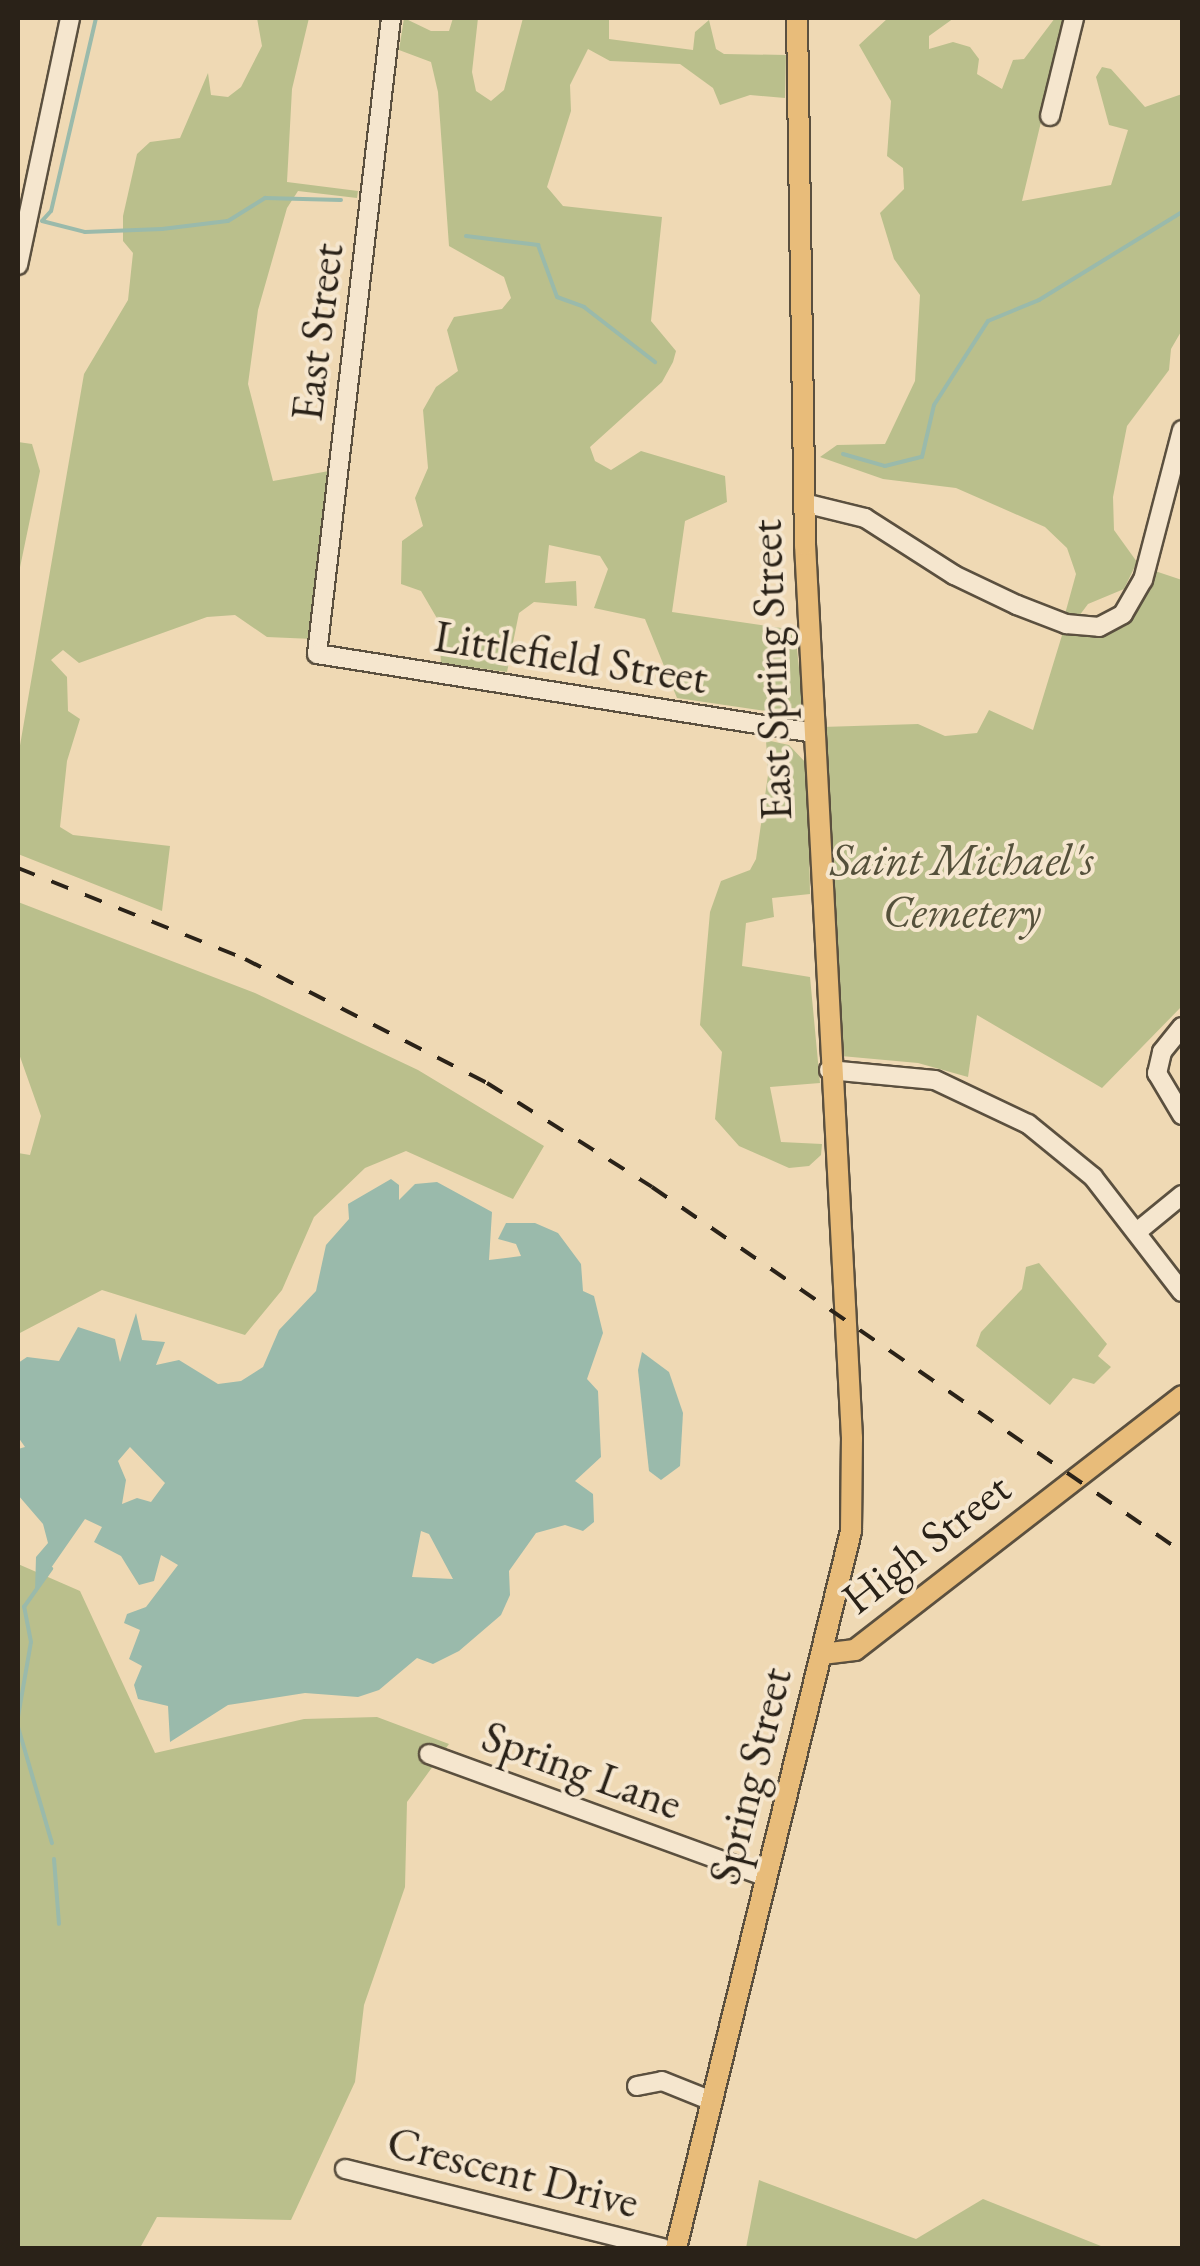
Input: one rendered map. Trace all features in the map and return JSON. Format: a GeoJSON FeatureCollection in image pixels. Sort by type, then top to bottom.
{"type":"FeatureCollection","features":[{"type":"Feature","properties":{"kind":"main road","name":"East Spring Street"},"geometry":{"type":"LineString","coordinates":[[797,18],[804,503],[842,1318]]}},
{"type":"Feature","properties":{"kind":"main road","name":"Spring Street"},"geometry":{"type":"LineString","coordinates":[[676,2248],[851,1531],[842,1318]]}},
{"type":"Feature","properties":{"kind":"main road","name":"High Street"},"geometry":{"type":"LineString","coordinates":[[822,1654],[855,1650],[1182,1396]]}},
{"type":"Feature","properties":{"kind":"street"},"geometry":{"type":"LineString","coordinates":[[18,264],[70,18]]}},
{"type":"Feature","properties":{"kind":"street","name":"East Street"},"geometry":{"type":"LineString","coordinates":[[317,654],[391,18]]}},
{"type":"Feature","properties":{"kind":"street"},"geometry":{"type":"LineString","coordinates":[[1050,116],[1074,18]]}},
{"type":"Feature","properties":{"kind":"street"},"geometry":{"type":"LineString","coordinates":[[804,503],[865,518],[954,575],[1066,624],[1099,627],[1130,605],[1151,557],[1182,430]]}},
{"type":"Feature","properties":{"kind":"street","name":"Littlefield Street"},"geometry":{"type":"LineString","coordinates":[[317,654],[814,733]]}},
{"type":"Feature","properties":{"kind":"street"},"geometry":{"type":"LineString","coordinates":[[1182,1027],[1162,1052],[1157,1073],[1182,1115]]}},
{"type":"Feature","properties":{"kind":"street"},"geometry":{"type":"LineString","coordinates":[[829,1070],[935,1080],[990,1102],[1073,1159],[1138,1230],[1182,1292]]}},
{"type":"Feature","properties":{"kind":"street"},"geometry":{"type":"LineString","coordinates":[[1138,1230],[1182,1195]]}},
{"type":"Feature","properties":{"kind":"street","name":"Spring Lane"},"geometry":{"type":"LineString","coordinates":[[429,1754],[765,1876]]}},
{"type":"Feature","properties":{"kind":"street"},"geometry":{"type":"LineString","coordinates":[[637,2086],[662,2081],[712,2101]]}},
{"type":"Feature","properties":{"kind":"street","name":"Crescent Drive"},"geometry":{"type":"LineString","coordinates":[[345,2169],[663,2248]]}},
{"type":"Feature","properties":{"kind":"green space"},"geometry":{"type":"Polygon","coordinates":[[[257,18],[309,18],[292,89],[287,182],[358,191],[357,198],[298,191],[287,208],[258,310],[248,384],[273,481],[329,471],[313,639],[267,637],[235,615],[207,617],[79,663],[63,650],[51,660],[67,677],[68,711],[80,719],[67,761],[60,827],[73,835],[170,846],[162,911],[18,854],[18,757],[84,374],[128,300],[133,253],[123,241],[123,216],[137,154],[150,142],[180,138],[208,73],[211,95],[228,97],[241,87],[262,46],[257,18]]]}},
{"type":"Feature","properties":{"kind":"green space"},"geometry":{"type":"Polygon","coordinates":[[[404,18],[431,31],[449,31],[453,18],[478,18],[472,72],[476,91],[491,101],[504,90],[523,18],[609,18],[609,39],[693,50],[695,32],[709,20],[716,49],[724,54],[786,55],[785,98],[750,95],[720,105],[713,88],[680,64],[610,61],[588,49],[570,85],[571,111],[547,187],[563,206],[662,217],[651,321],[676,351],[673,362],[662,382],[590,447],[595,461],[611,470],[641,451],[725,476],[727,502],[685,521],[672,612],[795,630],[803,706],[794,715],[677,698],[645,619],[594,608],[608,569],[600,556],[549,545],[545,583],[576,581],[577,606],[534,602],[519,613],[507,672],[441,663],[438,620],[421,591],[401,584],[402,541],[423,526],[415,498],[428,468],[423,410],[436,387],[458,371],[447,330],[454,317],[502,309],[511,298],[504,277],[449,246],[438,92],[431,62],[399,50],[404,18]]]}},
{"type":"Feature","properties":{"kind":"green space"},"geometry":{"type":"Polygon","coordinates":[[[888,18],[954,18],[929,36],[929,49],[953,42],[970,47],[979,59],[977,74],[1002,89],[1013,60],[1024,59],[1055,18],[1066,18],[1022,201],[1111,185],[1128,130],[1109,125],[1096,77],[1102,67],[1111,69],[1145,107],[1182,94],[1182,330],[1171,349],[1169,370],[1127,426],[1113,497],[1114,530],[1137,562],[1124,589],[1088,604],[1079,616],[1065,614],[1076,574],[1067,548],[1045,527],[956,488],[883,479],[820,457],[837,445],[885,444],[915,381],[920,295],[894,259],[880,213],[904,189],[903,168],[887,156],[891,101],[859,45],[888,18]]]}},
{"type":"Feature","properties":{"kind":"green space"},"geometry":{"type":"Polygon","coordinates":[[[18,442],[32,444],[40,471],[18,577],[18,442]]]}},
{"type":"Feature","properties":{"kind":"green space","name":"Saint Michael's Cemetery"},"geometry":{"type":"Polygon","coordinates":[[[1155,571],[1182,580],[1182,1006],[1102,1088],[977,1015],[968,1077],[918,1063],[841,1056],[822,727],[918,724],[945,736],[977,733],[989,710],[1033,730],[1063,632],[1092,637],[1124,627],[1155,571]]]}},
{"type":"Feature","properties":{"kind":"green space"},"geometry":{"type":"Polygon","coordinates":[[[766,740],[789,745],[806,763],[808,792],[810,894],[772,898],[774,917],[746,923],[742,966],[810,977],[820,1083],[770,1087],[781,1142],[822,1144],[821,1155],[809,1166],[789,1168],[739,1146],[715,1119],[722,1052],[700,1025],[710,912],[721,881],[750,870],[756,859],[768,775],[766,740]]]}},
{"type":"Feature","properties":{"kind":"green space"},"geometry":{"type":"Polygon","coordinates":[[[18,902],[255,993],[418,1070],[544,1146],[513,1199],[406,1151],[365,1168],[314,1217],[282,1290],[245,1335],[102,1290],[18,1334],[18,1153],[30,1155],[41,1116],[18,1051],[18,902]]]}},
{"type":"Feature","properties":{"kind":"green space"},"geometry":{"type":"Polygon","coordinates":[[[1039,1263],[1107,1344],[1098,1356],[1111,1367],[1094,1384],[1073,1378],[1050,1405],[976,1346],[981,1332],[1022,1289],[1026,1267],[1039,1263]]]}},
{"type":"Feature","properties":{"kind":"green space"},"geometry":{"type":"Polygon","coordinates":[[[18,1564],[80,1591],[155,1753],[304,1719],[377,1717],[449,1744],[407,1802],[405,1887],[364,2005],[355,2082],[291,2220],[157,2217],[140,2248],[18,2248],[18,1564]]]}},
{"type":"Feature","properties":{"kind":"green space"},"geometry":{"type":"Polygon","coordinates":[[[759,2180],[916,2239],[983,2199],[1106,2248],[746,2248],[759,2180]]]}},
{"type":"Feature","properties":{"kind":"shaded area"},"geometry":{"type":"Polygon","coordinates":[[[391,1179],[399,1185],[399,1200],[415,1184],[437,1182],[492,1212],[489,1260],[521,1256],[516,1244],[498,1239],[506,1223],[535,1223],[558,1233],[581,1264],[583,1291],[594,1296],[603,1333],[587,1379],[598,1391],[601,1457],[575,1481],[593,1494],[594,1522],[583,1531],[565,1525],[536,1533],[509,1571],[510,1595],[501,1615],[459,1651],[433,1664],[417,1658],[379,1690],[358,1697],[305,1693],[228,1705],[170,1742],[168,1706],[138,1699],[134,1685],[142,1666],[129,1659],[140,1630],[124,1623],[127,1614],[146,1607],[178,1565],[161,1555],[154,1581],[139,1585],[121,1556],[94,1542],[102,1527],[85,1519],[35,1591],[36,1557],[48,1543],[43,1524],[18,1495],[18,1449],[25,1447],[18,1437],[18,1363],[27,1357],[59,1361],[78,1327],[115,1339],[120,1362],[136,1313],[142,1340],[165,1342],[156,1365],[179,1360],[218,1384],[241,1381],[263,1367],[279,1330],[316,1291],[326,1245],[349,1219],[348,1204],[391,1179]],[[130,1447],[118,1461],[126,1480],[122,1504],[137,1498],[151,1502],[165,1483],[130,1447]],[[421,1531],[412,1577],[453,1579],[429,1534],[421,1531]]]}},
{"type":"Feature","properties":{"kind":"shaded area"},"geometry":{"type":"Polygon","coordinates":[[[642,1352],[669,1372],[683,1413],[680,1466],[661,1480],[649,1471],[638,1370],[642,1352]]]}},
{"type":"Feature","properties":{"kind":"waterway"},"geometry":{"type":"LineString","coordinates":[[96,18],[51,211],[42,221],[85,232],[162,229],[228,221],[265,198],[341,200]]}},
{"type":"Feature","properties":{"kind":"waterway"},"geometry":{"type":"LineString","coordinates":[[843,454],[885,466],[922,457],[934,405],[988,321],[1039,300],[1182,212]]}},
{"type":"Feature","properties":{"kind":"waterway"},"geometry":{"type":"LineString","coordinates":[[466,236],[538,245],[557,297],[584,307],[655,362]]}},
{"type":"Feature","properties":{"kind":"waterway"},"geometry":{"type":"LineString","coordinates":[[18,1717],[31,1642],[24,1607],[51,1569]]}},
{"type":"Feature","properties":{"kind":"waterway"},"geometry":{"type":"LineString","coordinates":[[18,1727],[52,1843]]}},
{"type":"Feature","properties":{"kind":"waterway"},"geometry":{"type":"LineString","coordinates":[[54,1859],[59,1924]]}},
{"type":"Feature","properties":{"kind":"railway"},"geometry":{"type":"LineString","coordinates":[[18,868],[245,959],[487,1083],[652,1187],[1182,1552]]}}]}
